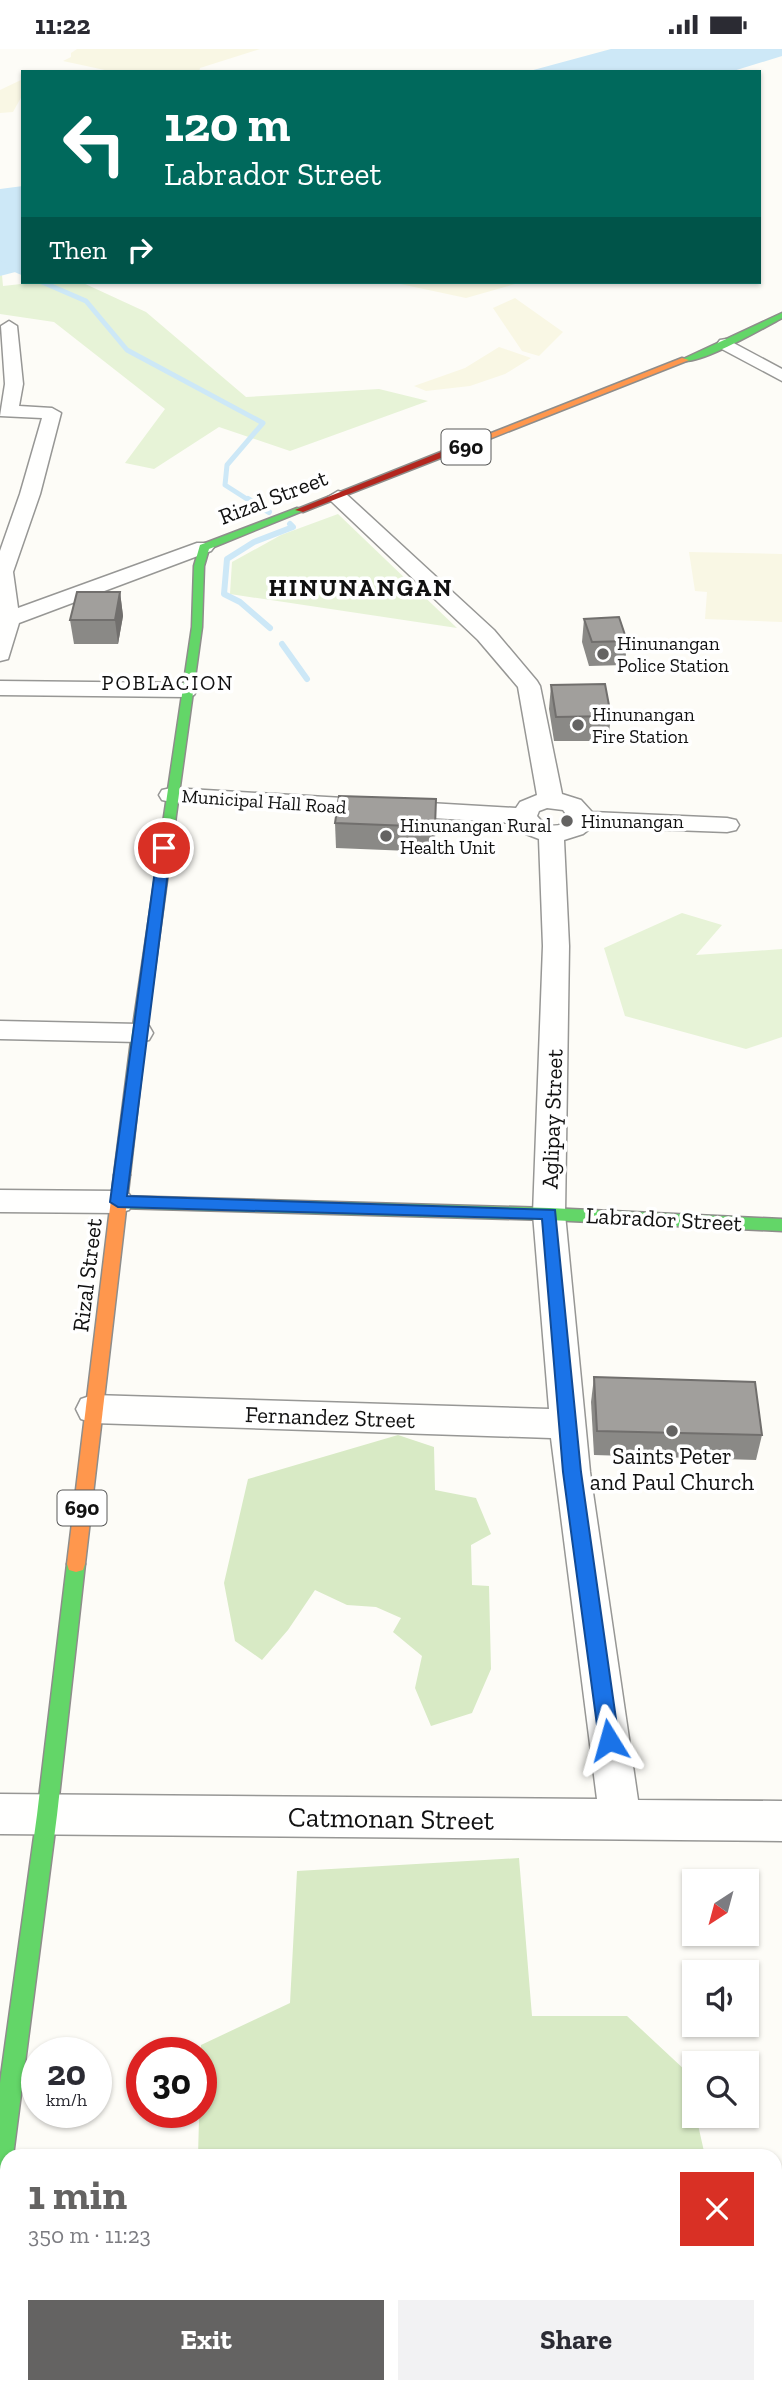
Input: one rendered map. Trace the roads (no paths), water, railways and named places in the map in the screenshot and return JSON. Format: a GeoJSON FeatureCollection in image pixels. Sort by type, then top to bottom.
{"type":"FeatureCollection","features":[{"type":"Feature","properties":{"kind":"main road","name":"690"},"geometry":{"type":"LineString","coordinates":[[726,344],[782,315]]}},
{"type":"Feature","properties":{"kind":"main road","name":"Rizal Street"},"geometry":{"type":"LineString","coordinates":[[47,1815],[118,1202],[171,795],[197,627],[199,566],[204,547],[726,344]]}},
{"type":"Feature","properties":{"kind":"main road","name":"Labrador Street"},"geometry":{"type":"LineString","coordinates":[[118,1202],[549,1214],[782,1225]]}},
{"type":"Feature","properties":{"kind":"main road","name":"690"},"geometry":{"type":"LineString","coordinates":[[3,2149],[47,1815]]}},
{"type":"Feature","properties":{"kind":"street"},"geometry":{"type":"LineString","coordinates":[[0,654],[9,619],[4,560],[20,493],[52,412],[4,412],[14,384],[9,326]]}},
{"type":"Feature","properties":{"kind":"street"},"geometry":{"type":"LineString","coordinates":[[726,344],[782,376]]}},
{"type":"Feature","properties":{"kind":"street"},"geometry":{"type":"LineString","coordinates":[[338,497],[486,635],[529,686],[550,800]]}},
{"type":"Feature","properties":{"kind":"street"},"geometry":{"type":"LineString","coordinates":[[9,619],[204,547]]}},
{"type":"Feature","properties":{"kind":"street"},"geometry":{"type":"LineString","coordinates":[[0,688],[186,689]]}},
{"type":"Feature","properties":{"kind":"street","name":"Municipal Hall Road"},"geometry":{"type":"LineString","coordinates":[[171,795],[525,816]]}},
{"type":"Feature","properties":{"kind":"street"},"geometry":{"type":"LineString","coordinates":[[550,800],[569,803],[577,808],[583,819],[570,831],[552,834],[530,825],[525,816],[526,811],[535,803],[550,800]]}},
{"type":"Feature","properties":{"kind":"street"},"geometry":{"type":"LineString","coordinates":[[583,819],[727,825]]}},
{"type":"Feature","properties":{"kind":"street","name":"Aglipay Street"},"geometry":{"type":"LineString","coordinates":[[552,834],[550,853],[556,946],[549,1214],[567,1425],[620,1820]]}},
{"type":"Feature","properties":{"kind":"street"},"geometry":{"type":"LineString","coordinates":[[0,1030],[139,1033]]}},
{"type":"Feature","properties":{"kind":"street","name":"Labrador Street"},"geometry":{"type":"LineString","coordinates":[[0,1201],[118,1202]]}},
{"type":"Feature","properties":{"kind":"street","name":"Fernandez Street"},"geometry":{"type":"LineString","coordinates":[[93,1409],[567,1425]]}},
{"type":"Feature","properties":{"kind":"street","name":"Catmonan Street"},"geometry":{"type":"LineString","coordinates":[[0,1814],[782,1821]]}},
{"type":"Feature","properties":{"kind":"water"},"geometry":{"type":"Polygon","coordinates":[[[611,49],[782,49],[782,56],[736,70],[533,70],[611,49]]]}},
{"type":"Feature","properties":{"kind":"water"},"geometry":{"type":"Polygon","coordinates":[[[21,186],[21,271],[0,276],[0,189],[21,186]]]}},
{"type":"Feature","properties":{"kind":"waterway"},"geometry":{"type":"LineString","coordinates":[[0,263],[21,272]]}},
{"type":"Feature","properties":{"kind":"waterway"},"geometry":{"type":"LineString","coordinates":[[47,284],[86,301],[127,350],[263,423],[227,465],[225,485],[250,501]]}},
{"type":"Feature","properties":{"kind":"waterway"},"geometry":{"type":"LineString","coordinates":[[248,499],[269,512]]}},
{"type":"Feature","properties":{"kind":"waterway"},"geometry":{"type":"LineString","coordinates":[[270,628],[240,602],[224,594],[227,559],[254,542],[293,527],[290,524]]}},
{"type":"Feature","properties":{"kind":"waterway"},"geometry":{"type":"LineString","coordinates":[[282,644],[307,679]]}},
{"type":"Feature","properties":{"kind":"place","name":"Hinunangan Police Station"},"geometry":{"type":"Point","coordinates":[603,654]}},
{"type":"Feature","properties":{"kind":"place","name":"Hinunangan Fire Station"},"geometry":{"type":"Point","coordinates":[578,725]}},
{"type":"Feature","properties":{"kind":"place","name":"Hinunangan"},"geometry":{"type":"Point","coordinates":[567,821]}},
{"type":"Feature","properties":{"kind":"place","name":"Hinunangan Rural Health Unit"},"geometry":{"type":"Point","coordinates":[386,836]}},
{"type":"Feature","properties":{"kind":"place","name":"Saints Peter and Paul Church"},"geometry":{"type":"Point","coordinates":[672,1431]}},
{"type":"Feature","properties":{"kind":"district","name":"HINUNANGAN"},"geometry":{"type":"Point","coordinates":[361,588]}},
{"type":"Feature","properties":{"kind":"district","name":"POBLACION"},"geometry":{"type":"Point","coordinates":[168,683]}}]}
